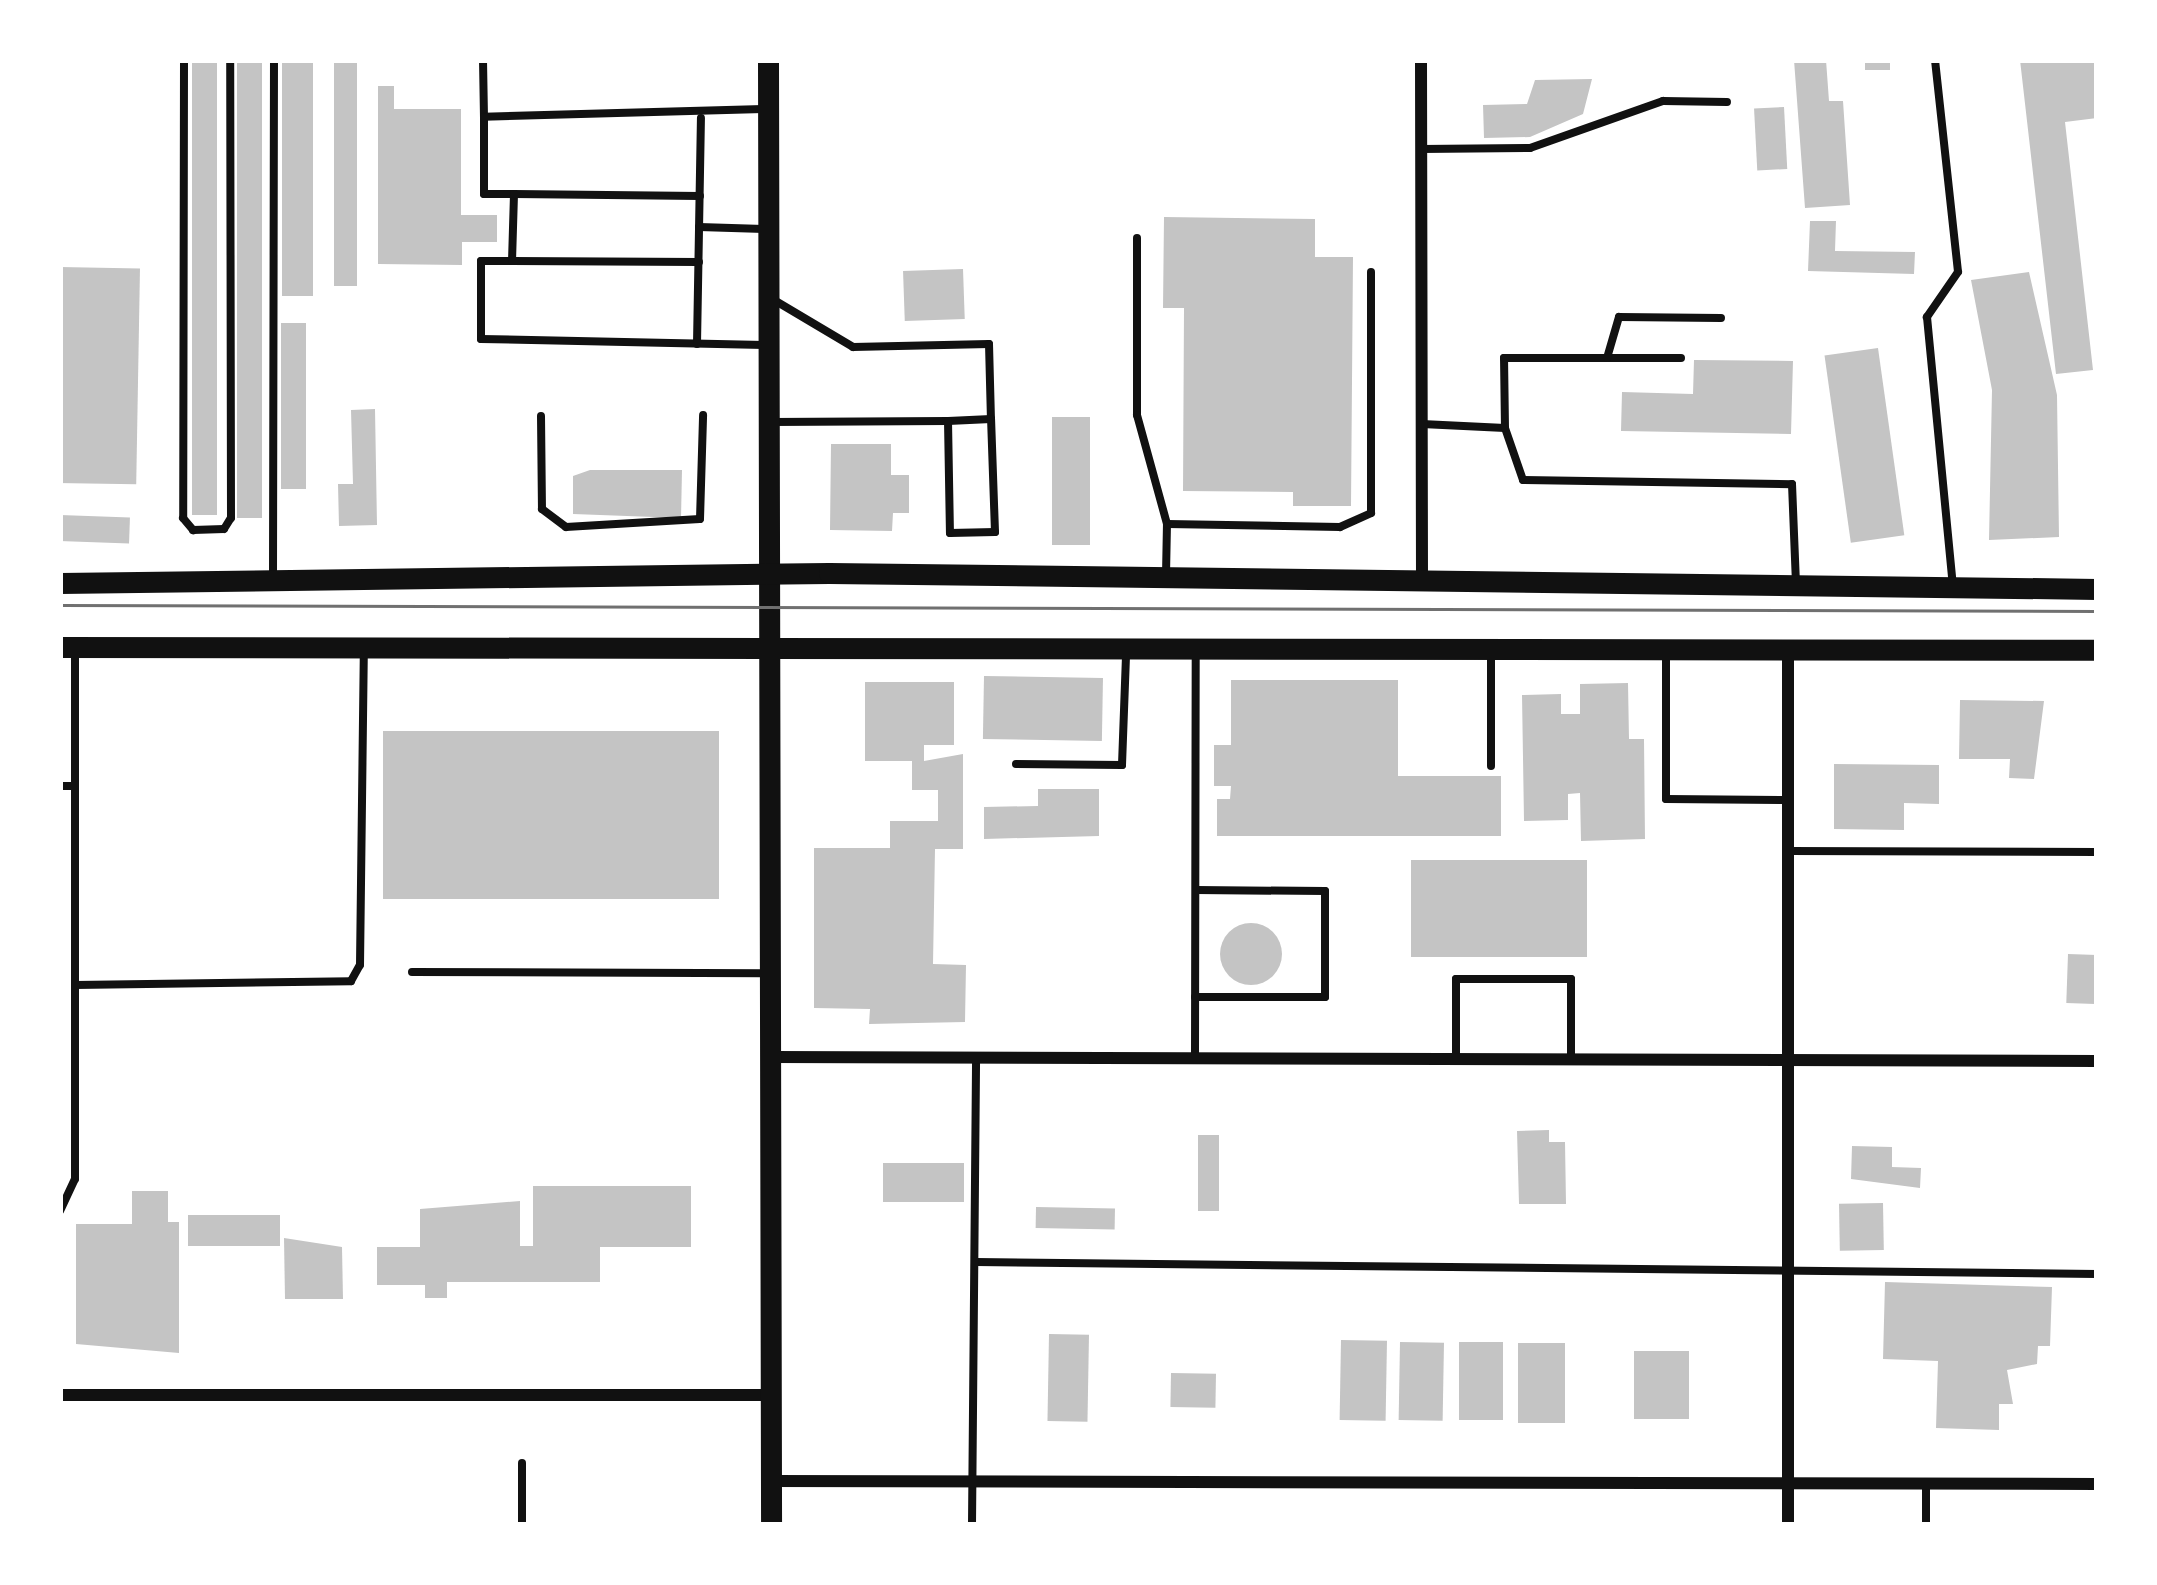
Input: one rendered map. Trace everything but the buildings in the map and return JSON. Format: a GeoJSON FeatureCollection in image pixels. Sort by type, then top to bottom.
{"type":"FeatureCollection","features":[{"type":"Feature","properties":{"kind":"main road"},"geometry":{"type":"LineString","coordinates":[[768,60],[771,1525]]}},
{"type":"Feature","properties":{"kind":"main road"},"geometry":{"type":"LineString","coordinates":[[60,583],[1166,576],[1422,586],[2097,589]]}},
{"type":"Feature","properties":{"kind":"main road"},"geometry":{"type":"LineString","coordinates":[[68,647],[364,655],[1196,646],[2097,650]]}},
{"type":"Feature","properties":{"kind":"street"},"geometry":{"type":"LineString","coordinates":[[1421,60],[1422,586]]}},
{"type":"Feature","properties":{"kind":"street"},"geometry":{"type":"LineString","coordinates":[[1788,647],[1788,1525]]}},
{"type":"Feature","properties":{"kind":"street"},"geometry":{"type":"LineString","coordinates":[[772,1057],[2097,1061]]}},
{"type":"Feature","properties":{"kind":"street"},"geometry":{"type":"LineString","coordinates":[[60,1395],[770,1395]]}},
{"type":"Feature","properties":{"kind":"street"},"geometry":{"type":"LineString","coordinates":[[771,1481],[2097,1484]]}},
{"type":"Feature","properties":{"kind":"lane"},"geometry":{"type":"LineString","coordinates":[[184,60],[183,518],[193,530],[224,529],[231,518],[230,60]]}},
{"type":"Feature","properties":{"kind":"lane"},"geometry":{"type":"LineString","coordinates":[[273,583],[274,60]]}},
{"type":"Feature","properties":{"kind":"lane"},"geometry":{"type":"LineString","coordinates":[[484,60],[484,194],[700,196]]}},
{"type":"Feature","properties":{"kind":"lane"},"geometry":{"type":"LineString","coordinates":[[1935,60],[1958,272],[1928,316],[1953,588]]}},
{"type":"Feature","properties":{"kind":"lane"},"geometry":{"type":"LineString","coordinates":[[1421,149],[1530,148],[1664,101],[1727,102]]}},
{"type":"Feature","properties":{"kind":"lane"},"geometry":{"type":"LineString","coordinates":[[484,117],[700,117],[768,108]]}},
{"type":"Feature","properties":{"kind":"lane"},"geometry":{"type":"LineString","coordinates":[[698,344],[700,117]]}},
{"type":"Feature","properties":{"kind":"lane"},"geometry":{"type":"LineString","coordinates":[[512,261],[514,194]]}},
{"type":"Feature","properties":{"kind":"lane"},"geometry":{"type":"LineString","coordinates":[[699,227],[769,229]]}},
{"type":"Feature","properties":{"kind":"lane"},"geometry":{"type":"LineString","coordinates":[[1138,238],[1138,415],[1167,524],[1166,576]]}},
{"type":"Feature","properties":{"kind":"lane"},"geometry":{"type":"LineString","coordinates":[[699,262],[481,261],[481,339],[769,346]]}},
{"type":"Feature","properties":{"kind":"lane"},"geometry":{"type":"LineString","coordinates":[[1167,524],[1340,526],[1370,513],[1370,272]]}},
{"type":"Feature","properties":{"kind":"lane"},"geometry":{"type":"LineString","coordinates":[[769,296],[853,347],[989,344],[995,532],[950,532],[948,421]]}},
{"type":"Feature","properties":{"kind":"lane"},"geometry":{"type":"LineString","coordinates":[[1607,358],[1619,317],[1721,318]]}},
{"type":"Feature","properties":{"kind":"lane"},"geometry":{"type":"LineString","coordinates":[[1681,358],[1504,358],[1505,428],[1523,480],[1792,484],[1796,588]]}},
{"type":"Feature","properties":{"kind":"lane"},"geometry":{"type":"LineString","coordinates":[[541,416],[542,509],[566,527],[700,519],[703,415]]}},
{"type":"Feature","properties":{"kind":"lane"},"geometry":{"type":"LineString","coordinates":[[769,422],[991,419]]}},
{"type":"Feature","properties":{"kind":"lane"},"geometry":{"type":"LineString","coordinates":[[1422,424],[1505,428]]}},
{"type":"Feature","properties":{"kind":"lane"},"geometry":{"type":"LineString","coordinates":[[1195,1058],[1196,646]]}},
{"type":"Feature","properties":{"kind":"lane"},"geometry":{"type":"LineString","coordinates":[[1666,646],[1666,800],[1788,800]]}},
{"type":"Feature","properties":{"kind":"lane"},"geometry":{"type":"LineString","coordinates":[[60,1211],[75,1178],[75,786],[68,647]]}},
{"type":"Feature","properties":{"kind":"lane"},"geometry":{"type":"LineString","coordinates":[[1016,764],[1122,765],[1127,647]]}},
{"type":"Feature","properties":{"kind":"lane"},"geometry":{"type":"LineString","coordinates":[[1491,647],[1491,766]]}},
{"type":"Feature","properties":{"kind":"lane"},"geometry":{"type":"LineString","coordinates":[[75,985],[351,981],[361,965],[364,655]]}},
{"type":"Feature","properties":{"kind":"lane"},"geometry":{"type":"LineString","coordinates":[[60,787],[75,786]]}},
{"type":"Feature","properties":{"kind":"lane"},"geometry":{"type":"LineString","coordinates":[[1789,850],[2097,852]]}},
{"type":"Feature","properties":{"kind":"lane"},"geometry":{"type":"LineString","coordinates":[[1195,997],[1325,997],[1325,891],[1196,890]]}},
{"type":"Feature","properties":{"kind":"lane"},"geometry":{"type":"LineString","coordinates":[[412,972],[772,973]]}},
{"type":"Feature","properties":{"kind":"lane"},"geometry":{"type":"LineString","coordinates":[[1456,1059],[1456,979],[1571,979],[1571,1059]]}},
{"type":"Feature","properties":{"kind":"lane"},"geometry":{"type":"LineString","coordinates":[[973,1525],[976,1058]]}},
{"type":"Feature","properties":{"kind":"lane"},"geometry":{"type":"LineString","coordinates":[[976,1262],[2097,1274]]}},
{"type":"Feature","properties":{"kind":"lane"},"geometry":{"type":"LineString","coordinates":[[522,1463],[522,1525]]}},
{"type":"Feature","properties":{"kind":"lane"},"geometry":{"type":"LineString","coordinates":[[1926,1484],[1926,1525]]}},
{"type":"Feature","properties":{"kind":"tram line"},"geometry":{"type":"LineString","coordinates":[[60,605],[2097,611]]}}]}
